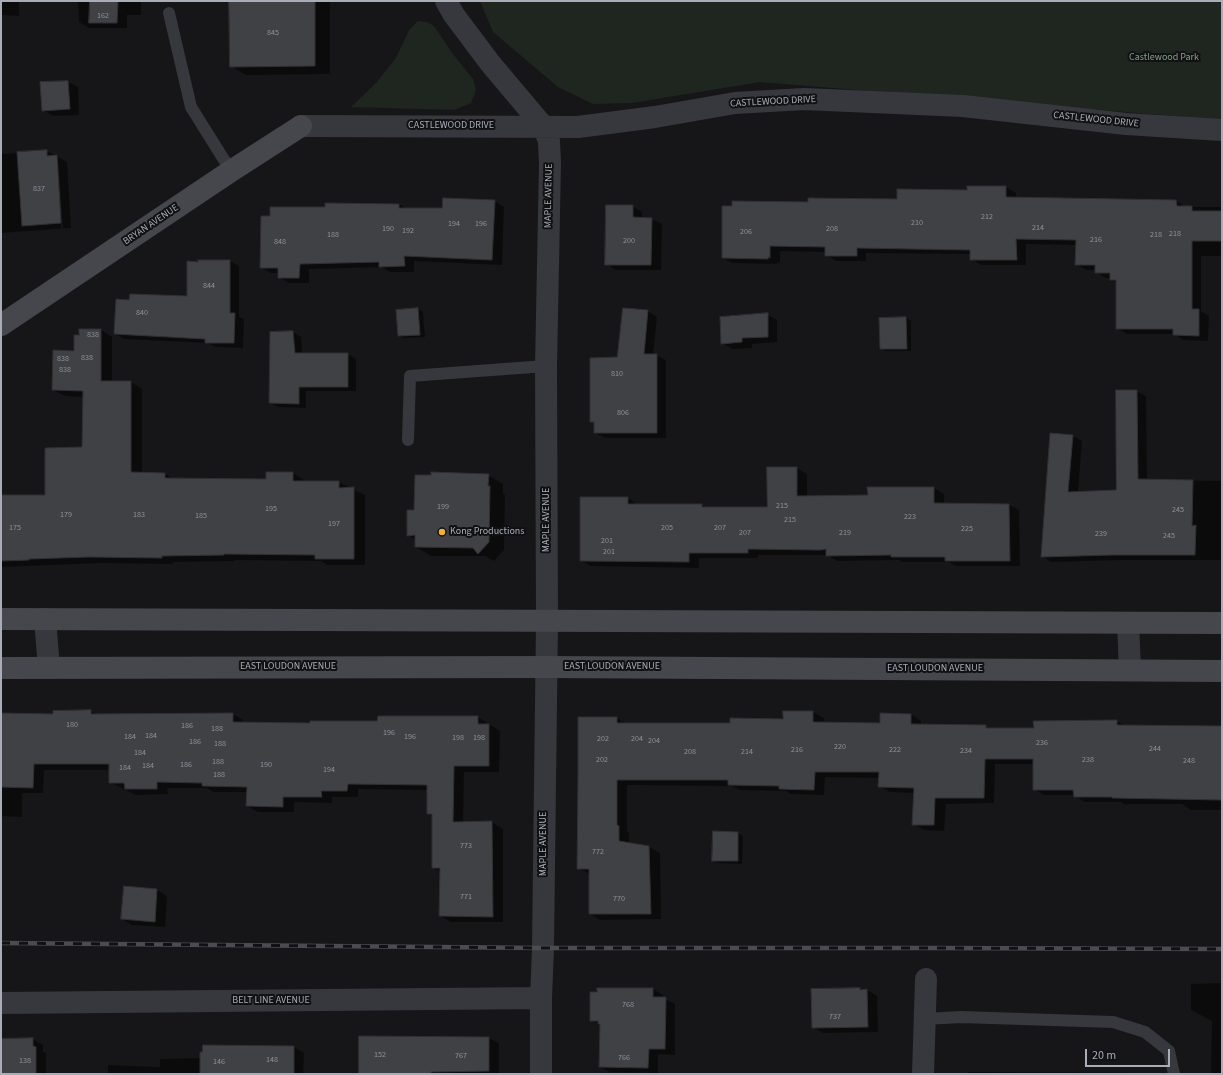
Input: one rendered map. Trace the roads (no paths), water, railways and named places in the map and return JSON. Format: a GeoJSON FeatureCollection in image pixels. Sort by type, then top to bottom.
{"type":"FeatureCollection","features":[{"type":"Feature","properties":{"kind":"main road","name":"BRYAN AVENUE"},"geometry":{"type":"LineString","coordinates":[[1,325],[301,126]]}},
{"type":"Feature","properties":{"kind":"main road"},"geometry":{"type":"LineString","coordinates":[[1,619],[1222,623]]}},
{"type":"Feature","properties":{"kind":"main road","name":"EAST LOUDON AVENUE"},"geometry":{"type":"LineString","coordinates":[[1,668],[546,667],[1222,671]]}},
{"type":"Feature","properties":{"kind":"street","name":"MAPLE AVENUE"},"geometry":{"type":"LineString","coordinates":[[446,1],[454,15],[490,63],[543,126],[549,141],[550,163],[546,366],[547,621],[541,1074]]}},
{"type":"Feature","properties":{"kind":"street","name":"CASTLEWOOD DRIVE"},"geometry":{"type":"LineString","coordinates":[[301,126],[578,127],[655,118],[735,103],[804,99],[963,106],[1126,124],[1222,130]]}},
{"type":"Feature","properties":{"kind":"street"},"geometry":{"type":"LineString","coordinates":[[46,619],[49,668]]}},
{"type":"Feature","properties":{"kind":"street"},"geometry":{"type":"LineString","coordinates":[[1128,623],[1130,670]]}},
{"type":"Feature","properties":{"kind":"street"},"geometry":{"type":"LineString","coordinates":[[923,1074],[926,979]]}},
{"type":"Feature","properties":{"kind":"street","name":"BELT LINE AVENUE"},"geometry":{"type":"LineString","coordinates":[[1,1003],[541,998]]}},
{"type":"Feature","properties":{"kind":"lane"},"geometry":{"type":"LineString","coordinates":[[169,13],[191,107],[231,171]]}},
{"type":"Feature","properties":{"kind":"lane"},"geometry":{"type":"LineString","coordinates":[[408,440],[410,376],[546,366]]}},
{"type":"Feature","properties":{"kind":"lane"},"geometry":{"type":"LineString","coordinates":[[925,1018],[961,1017],[1113,1022],[1145,1032],[1169,1050],[1174,1074]]}},
{"type":"Feature","properties":{"kind":"railway"},"geometry":{"type":"LineString","coordinates":[[1,943],[543,948],[1222,949]]}},
{"type":"Feature","properties":{"kind":"place","name":"Kong Productions"},"geometry":{"type":"Point","coordinates":[442,532]}},
{"type":"Feature","properties":{"kind":"park label","name":"Castlewood Park"},"geometry":{"type":"Point","coordinates":[1164,58]}}]}
